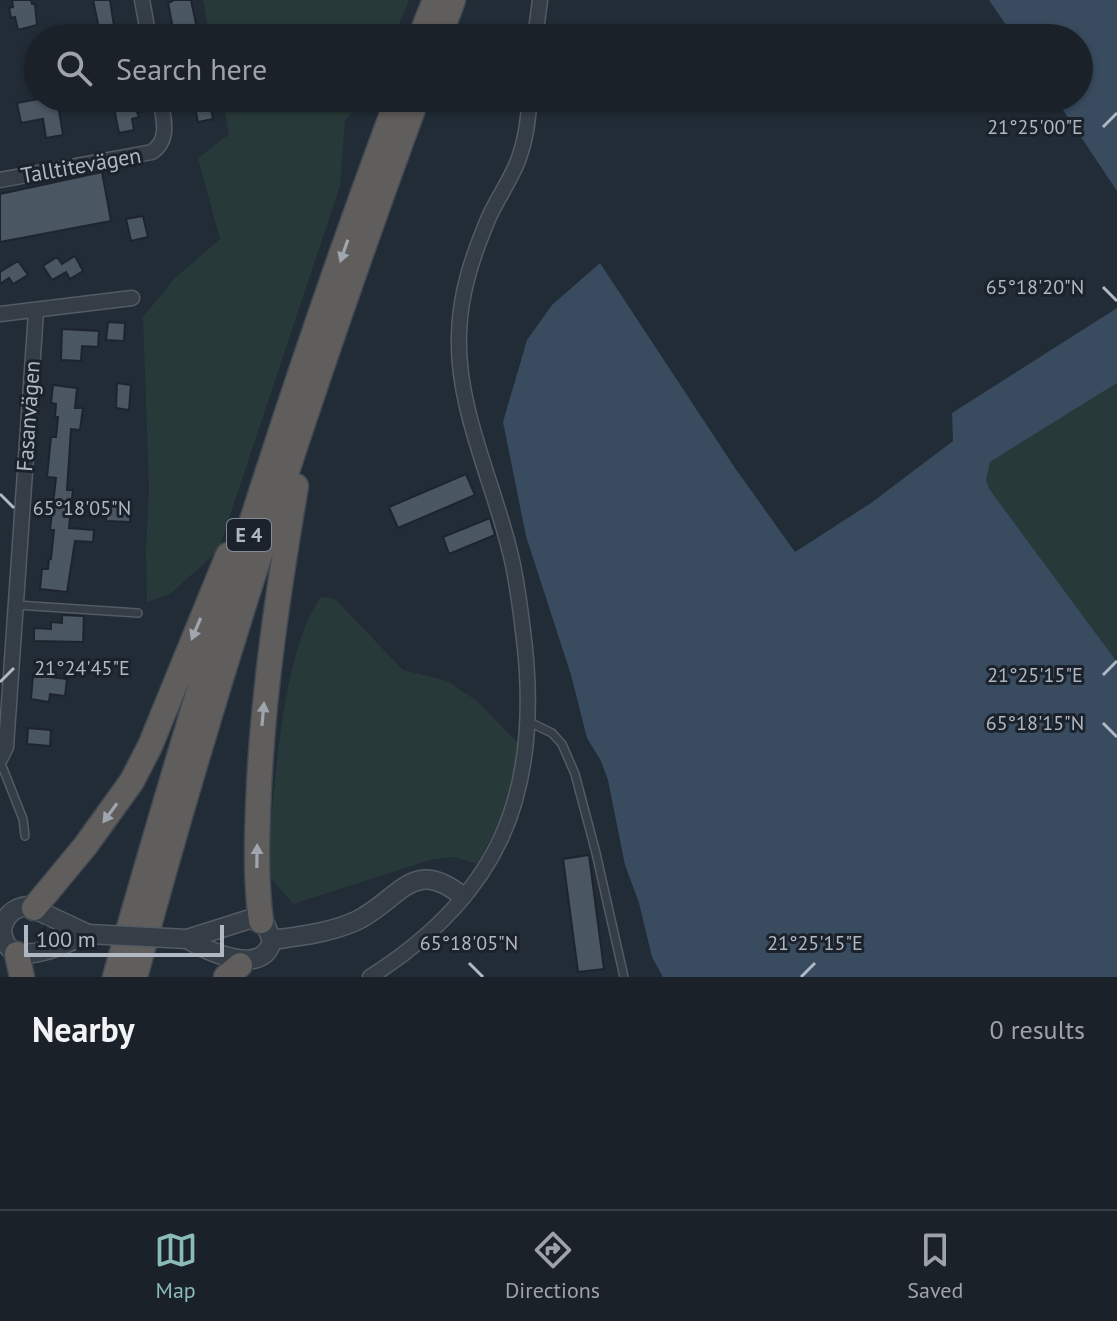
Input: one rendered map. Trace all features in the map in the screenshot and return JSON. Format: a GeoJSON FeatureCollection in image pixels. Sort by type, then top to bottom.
{"type":"FeatureCollection","features":[{"type":"Feature","properties":{"kind":"highway"},"geometry":{"type":"LineString","coordinates":[[426,24],[435,0]]}},
{"type":"Feature","properties":{"kind":"highway"},"geometry":{"type":"LineString","coordinates":[[444,24],[453,0]]}},
{"type":"Feature","properties":{"kind":"highway","name":"E 4"},"geometry":{"type":"LineString","coordinates":[[135,977],[300,406],[394,112]]}},
{"type":"Feature","properties":{"kind":"highway","name":"E 4"},"geometry":{"type":"LineString","coordinates":[[115,977],[210,657],[300,406],[412,112]]}},
{"type":"Feature","properties":{"kind":"highway"},"geometry":{"type":"LineString","coordinates":[[34,908],[86,845],[132,781],[300,406]]}},
{"type":"Feature","properties":{"kind":"highway"},"geometry":{"type":"LineString","coordinates":[[266,930],[256,887],[262,718],[300,406]]}},
{"type":"Feature","properties":{"kind":"street"},"geometry":{"type":"LineString","coordinates":[[142,0],[146,24]]}},
{"type":"Feature","properties":{"kind":"street"},"geometry":{"type":"LineString","coordinates":[[537,24],[540,0]]}},
{"type":"Feature","properties":{"kind":"street","name":"Talltitevägen"},"geometry":{"type":"LineString","coordinates":[[0,180],[152,152],[158,147],[164,132],[162,112]]}},
{"type":"Feature","properties":{"kind":"street"},"geometry":{"type":"LineString","coordinates":[[370,977],[426,936],[487,865],[507,828],[521,782],[527,685],[520,605],[511,553],[465,394],[458,336],[463,286],[489,216],[519,158],[528,112]]}},
{"type":"Feature","properties":{"kind":"street"},"geometry":{"type":"LineString","coordinates":[[0,314],[132,298]]}},
{"type":"Feature","properties":{"kind":"street","name":"Fasanvägen"},"geometry":{"type":"LineString","coordinates":[[0,760],[6,747],[36,312]]}},
{"type":"Feature","properties":{"kind":"street"},"geometry":{"type":"LineString","coordinates":[[88,934],[34,908],[21,907],[12,912],[3,924],[1,934],[19,965],[28,955],[88,934],[187,939],[250,919],[266,930],[318,934],[360,919],[404,885],[418,880],[433,879],[462,896]]}},
{"type":"Feature","properties":{"kind":"street"},"geometry":{"type":"LineString","coordinates":[[187,939],[233,971],[259,962],[269,952],[266,930]]}},
{"type":"Feature","properties":{"kind":"lane"},"geometry":{"type":"LineString","coordinates":[[16,605],[138,613]]}},
{"type":"Feature","properties":{"kind":"lane"},"geometry":{"type":"LineString","coordinates":[[527,721],[552,733],[562,744],[575,774],[624,977]]}},
{"type":"Feature","properties":{"kind":"lane"},"geometry":{"type":"LineString","coordinates":[[0,760],[23,819],[25,836]]}},
{"type":"Feature","properties":{"kind":"green space"},"geometry":{"type":"Polygon","coordinates":[[[203,0],[409,0],[399,24],[207,24],[203,0]]]}},
{"type":"Feature","properties":{"kind":"green space"},"geometry":{"type":"Polygon","coordinates":[[[225,112],[352,112],[345,121],[340,186],[218,551],[170,594],[147,602],[149,488],[143,317],[175,278],[220,239],[198,158],[229,134],[225,112]]]}},
{"type":"Feature","properties":{"kind":"green space"},"geometry":{"type":"Polygon","coordinates":[[[1117,383],[1117,662],[990,490],[986,480],[990,462],[1117,383]]]}},
{"type":"Feature","properties":{"kind":"green space"},"geometry":{"type":"Polygon","coordinates":[[[321,597],[335,599],[403,670],[447,681],[477,701],[519,744],[505,806],[477,864],[455,857],[433,859],[293,904],[266,872],[276,768],[288,690],[307,623],[321,597]]]}},
{"type":"Feature","properties":{"kind":"water"},"geometry":{"type":"Polygon","coordinates":[[[989,0],[1117,0],[1117,191],[1064,112],[1093,112],[1093,24],[1005,24],[989,0]]]}},
{"type":"Feature","properties":{"kind":"water"},"geometry":{"type":"Polygon","coordinates":[[[600,263],[735,468],[795,552],[871,503],[953,441],[952,413],[1117,308],[1117,383],[990,462],[986,480],[990,490],[1117,662],[1117,977],[663,977],[652,957],[639,903],[625,865],[608,780],[587,738],[571,675],[526,536],[503,422],[527,340],[552,305],[600,263]]]}},
{"type":"Feature","properties":{"kind":"building"},"geometry":{"type":"Polygon","coordinates":[[[12,0],[31,0],[35,4],[37,24],[24,24],[24,28],[18,30],[15,17],[11,18],[9,8],[13,7],[12,0]]]}},
{"type":"Feature","properties":{"kind":"building"},"geometry":{"type":"Polygon","coordinates":[[[93,0],[110,0],[114,24],[98,24],[93,0]]]}},
{"type":"Feature","properties":{"kind":"building"},"geometry":{"type":"Polygon","coordinates":[[[191,0],[196,24],[172,24],[168,3],[191,0]]]}},
{"type":"Feature","properties":{"kind":"building"},"geometry":{"type":"Polygon","coordinates":[[[24,102],[24,112],[59,112],[63,135],[46,138],[43,119],[21,123],[17,103],[24,102]]]}},
{"type":"Feature","properties":{"kind":"building"},"geometry":{"type":"Polygon","coordinates":[[[115,112],[137,112],[139,117],[132,119],[134,130],[119,133],[115,112]]]}},
{"type":"Feature","properties":{"kind":"building"},"geometry":{"type":"Polygon","coordinates":[[[196,112],[212,112],[213,119],[198,122],[196,112]]]}},
{"type":"Feature","properties":{"kind":"building"},"geometry":{"type":"Polygon","coordinates":[[[102,172],[111,221],[0,242],[0,194],[102,172]]]}},
{"type":"Feature","properties":{"kind":"building"},"geometry":{"type":"Polygon","coordinates":[[[143,216],[148,237],[131,241],[126,219],[143,216]]]}},
{"type":"Feature","properties":{"kind":"building"},"geometry":{"type":"Polygon","coordinates":[[[75,256],[83,271],[70,279],[66,272],[52,280],[43,266],[57,257],[62,264],[75,256]]]}},
{"type":"Feature","properties":{"kind":"building"},"geometry":{"type":"Polygon","coordinates":[[[18,261],[28,275],[13,284],[9,278],[0,284],[0,272],[18,261]]]}},
{"type":"Feature","properties":{"kind":"building"},"geometry":{"type":"Polygon","coordinates":[[[108,322],[125,323],[124,341],[106,340],[108,322]]]}},
{"type":"Feature","properties":{"kind":"building"},"geometry":{"type":"Polygon","coordinates":[[[62,329],[99,331],[98,347],[82,346],[81,361],[61,360],[62,329]]]}},
{"type":"Feature","properties":{"kind":"building"},"geometry":{"type":"Polygon","coordinates":[[[117,383],[131,385],[129,410],[116,408],[117,383]]]}},
{"type":"Feature","properties":{"kind":"building"},"geometry":{"type":"Polygon","coordinates":[[[53,385],[77,388],[75,408],[83,408],[80,430],[71,429],[67,490],[73,490],[69,528],[94,530],[93,542],[75,541],[67,592],[40,589],[42,569],[48,569],[51,559],[54,530],[50,530],[56,478],[47,477],[51,437],[56,437],[58,417],[55,417],[56,404],[51,403],[53,385]]]}},
{"type":"Feature","properties":{"kind":"building"},"geometry":{"type":"Polygon","coordinates":[[[466,474],[475,495],[398,528],[389,507],[466,474]]]}},
{"type":"Feature","properties":{"kind":"building"},"geometry":{"type":"Polygon","coordinates":[[[106,506],[131,507],[130,522],[106,521],[106,506]]]}},
{"type":"Feature","properties":{"kind":"building"},"geometry":{"type":"Polygon","coordinates":[[[490,518],[495,535],[449,554],[443,537],[490,518]]]}},
{"type":"Feature","properties":{"kind":"building"},"geometry":{"type":"Polygon","coordinates":[[[62,615],[84,616],[83,642],[34,641],[34,628],[51,629],[51,622],[62,623],[62,615]]]}},
{"type":"Feature","properties":{"kind":"building"},"geometry":{"type":"Polygon","coordinates":[[[33,675],[67,679],[65,696],[50,694],[49,702],[31,699],[33,675]]]}},
{"type":"Feature","properties":{"kind":"building"},"geometry":{"type":"Polygon","coordinates":[[[28,728],[51,730],[50,746],[27,744],[28,728]]]}},
{"type":"Feature","properties":{"kind":"building"},"geometry":{"type":"Polygon","coordinates":[[[589,855],[604,969],[578,972],[563,859],[589,855]]]}}]}
